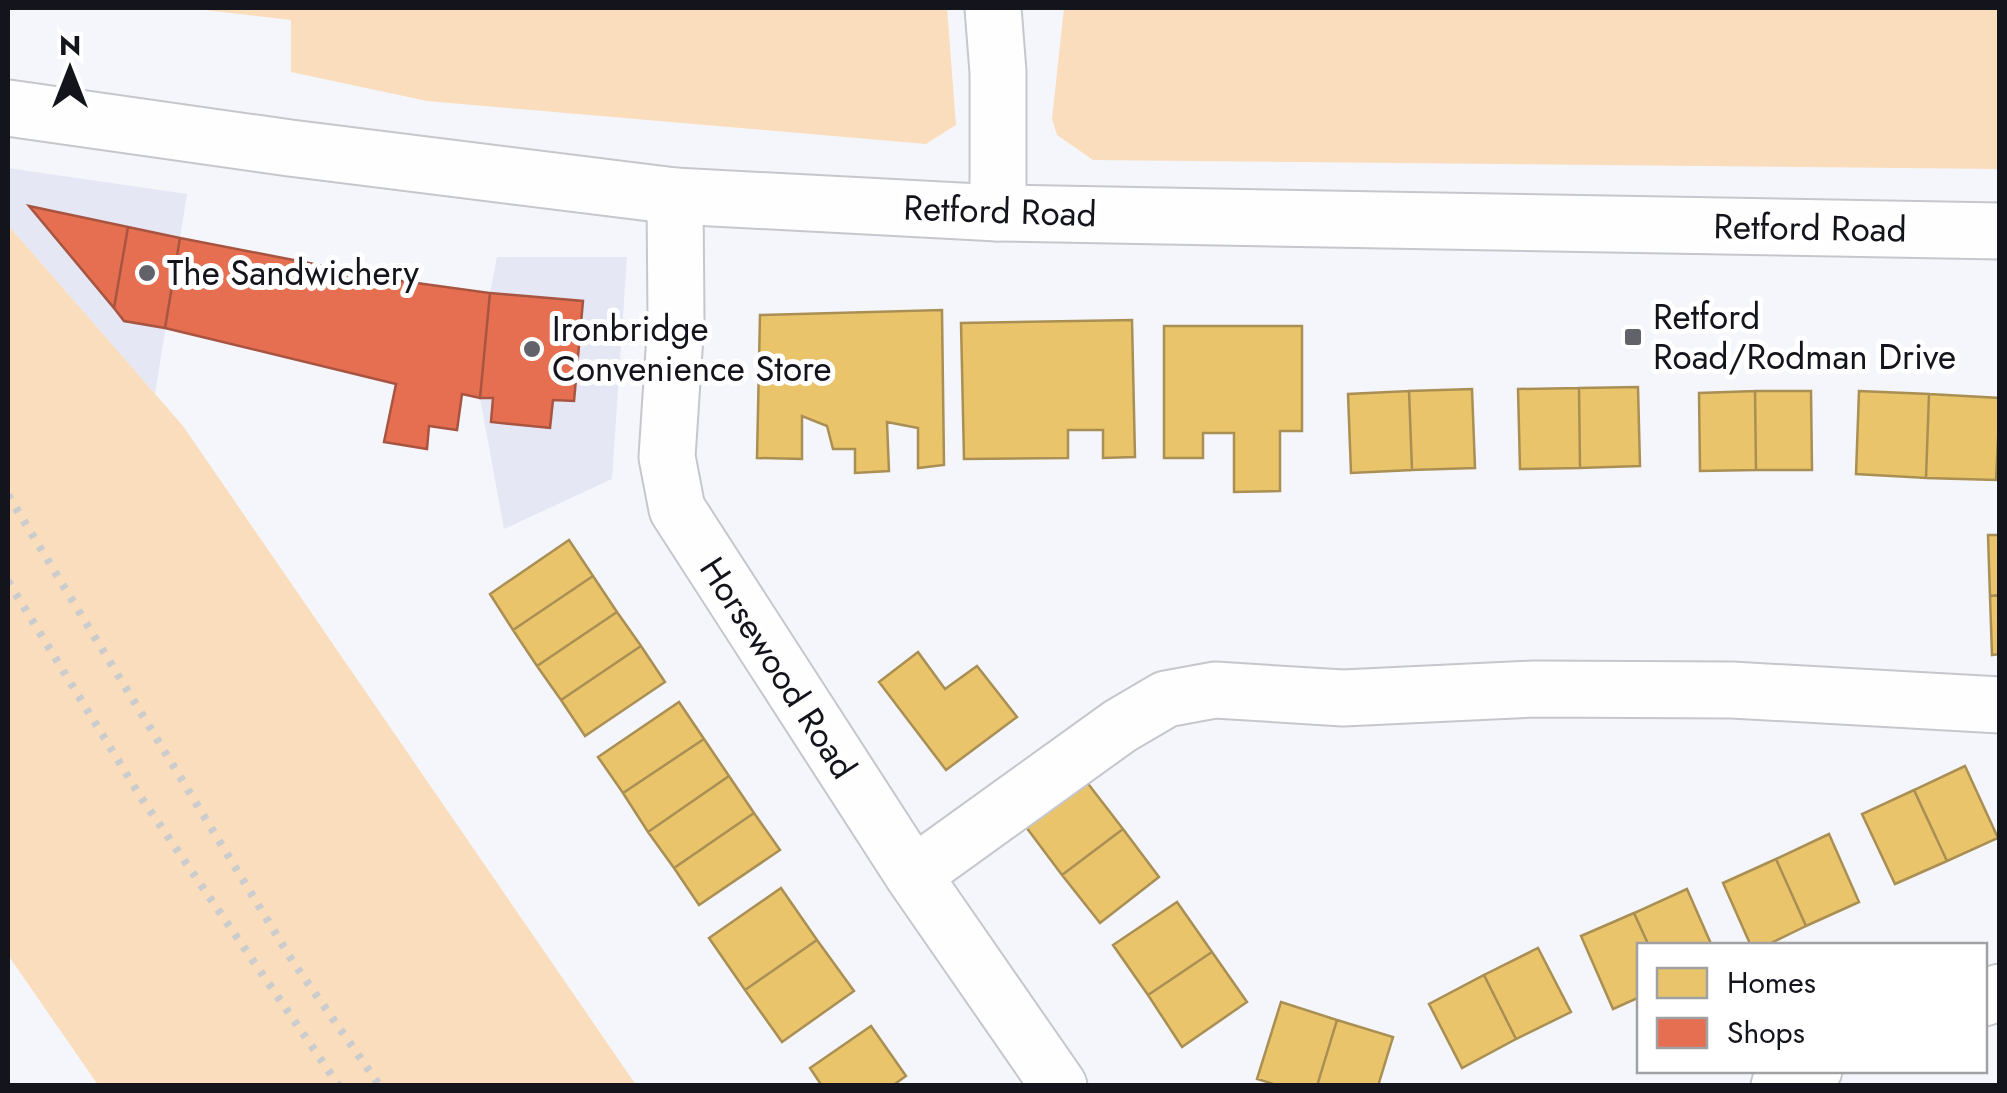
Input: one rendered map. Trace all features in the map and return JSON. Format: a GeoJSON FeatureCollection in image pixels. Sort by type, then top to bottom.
{"type":"FeatureCollection","features":[{"type":"Feature","properties":{"kind":"main road"},"geometry":{"type":"LineString","coordinates":[[994,8],[998,213]]}},
{"type":"Feature","properties":{"kind":"main road","name":"Retford Road"},"geometry":{"type":"LineString","coordinates":[[8,108],[675,196],[998,213],[2000,230]]}},
{"type":"Feature","properties":{"kind":"main road","name":"Horsewood Road"},"geometry":{"type":"LineString","coordinates":[[675,196],[676,320],[667,456],[677,510],[913,874],[1058,1086]]}},
{"type":"Feature","properties":{"kind":"main road"},"geometry":{"type":"LineString","coordinates":[[913,874],[1120,726],[1166,699],[1215,690],[1342,698],[1534,689],[1732,690],[2000,705]]}},
{"type":"Feature","properties":{"kind":"main road"},"geometry":{"type":"LineString","coordinates":[[1779,1086],[1807,1073]]}},
{"type":"Feature","properties":{"kind":"shaded area"},"geometry":{"type":"Polygon","coordinates":[[[189,8],[947,8],[956,125],[926,144],[427,101],[291,72],[291,20],[189,8]]]}},
{"type":"Feature","properties":{"kind":"shaded area"},"geometry":{"type":"Polygon","coordinates":[[[1064,8],[1999,8],[1999,169],[1093,160],[1057,135],[1052,119],[1064,8]]]}},
{"type":"Feature","properties":{"kind":"shaded area"},"geometry":{"type":"Polygon","coordinates":[[[8,168],[187,194],[155,394],[8,225],[8,168]]]}},
{"type":"Feature","properties":{"kind":"shaded area"},"geometry":{"type":"Polygon","coordinates":[[[8,225],[183,426],[636,1085],[98,1085],[8,955],[8,225]]]}},
{"type":"Feature","properties":{"kind":"shaded area"},"geometry":{"type":"Polygon","coordinates":[[[497,257],[627,257],[612,479],[504,529],[480,398],[497,257]]]}},
{"type":"Feature","properties":{"kind":"building: Homes"},"geometry":{"type":"Polygon","coordinates":[[[942,310],[944,465],[918,468],[918,428],[887,422],[889,471],[855,473],[855,449],[833,449],[827,426],[802,416],[802,459],[757,458],[760,315],[942,310]]]}},
{"type":"Feature","properties":{"kind":"building: Homes"},"geometry":{"type":"Polygon","coordinates":[[[1132,320],[1135,457],[1103,458],[1103,430],[1068,430],[1068,458],[964,459],[961,323],[1132,320]]]}},
{"type":"Feature","properties":{"kind":"building: Homes"},"geometry":{"type":"Polygon","coordinates":[[[1164,326],[1302,326],[1302,431],[1280,431],[1280,491],[1234,492],[1234,433],[1203,433],[1203,458],[1164,458],[1164,326]]]}},
{"type":"Feature","properties":{"kind":"building: Homes"},"geometry":{"type":"Polygon","coordinates":[[[1638,387],[1640,466],[1580,468],[1579,388],[1638,387]]]}},
{"type":"Feature","properties":{"kind":"building: Homes"},"geometry":{"type":"Polygon","coordinates":[[[1579,388],[1580,468],[1520,469],[1518,389],[1579,388]]]}},
{"type":"Feature","properties":{"kind":"building: Homes"},"geometry":{"type":"Polygon","coordinates":[[[1472,389],[1475,468],[1412,470],[1409,391],[1472,389]]]}},
{"type":"Feature","properties":{"kind":"building: Homes"},"geometry":{"type":"Polygon","coordinates":[[[1409,391],[1412,470],[1351,473],[1348,394],[1409,391]]]}},
{"type":"Feature","properties":{"kind":"building: Homes"},"geometry":{"type":"Polygon","coordinates":[[[1755,391],[1811,391],[1812,470],[1756,470],[1755,391]]]}},
{"type":"Feature","properties":{"kind":"building: Homes"},"geometry":{"type":"Polygon","coordinates":[[[1755,391],[1756,470],[1700,471],[1699,393],[1755,391]]]}},
{"type":"Feature","properties":{"kind":"building: Homes"},"geometry":{"type":"Polygon","coordinates":[[[1859,391],[1929,394],[1926,478],[1856,474],[1859,391]]]}},
{"type":"Feature","properties":{"kind":"building: Homes"},"geometry":{"type":"Polygon","coordinates":[[[1929,394],[2000,398],[1996,480],[1926,478],[1929,394]]]}},
{"type":"Feature","properties":{"kind":"building: Homes"},"geometry":{"type":"Polygon","coordinates":[[[1988,535],[2000,535],[2000,595],[1990,596],[1988,535]]]}},
{"type":"Feature","properties":{"kind":"building: Homes"},"geometry":{"type":"Polygon","coordinates":[[[569,540],[593,576],[513,630],[490,594],[569,540]]]}},
{"type":"Feature","properties":{"kind":"building: Homes"},"geometry":{"type":"Polygon","coordinates":[[[593,576],[617,612],[537,666],[513,630],[593,576]]]}},
{"type":"Feature","properties":{"kind":"building: Homes"},"geometry":{"type":"Polygon","coordinates":[[[2000,595],[2000,654],[1992,655],[1990,596],[2000,595]]]}},
{"type":"Feature","properties":{"kind":"building: Homes"},"geometry":{"type":"Polygon","coordinates":[[[617,612],[641,646],[561,700],[537,666],[617,612]]]}},
{"type":"Feature","properties":{"kind":"building: Homes"},"geometry":{"type":"Polygon","coordinates":[[[641,646],[665,682],[585,736],[561,700],[641,646]]]}},
{"type":"Feature","properties":{"kind":"building: Homes"},"geometry":{"type":"Polygon","coordinates":[[[918,652],[945,689],[977,666],[1017,717],[946,770],[879,682],[918,652]]]}},
{"type":"Feature","properties":{"kind":"building: Homes"},"geometry":{"type":"Polygon","coordinates":[[[679,702],[704,739],[623,793],[598,757],[679,702]]]}},
{"type":"Feature","properties":{"kind":"building: Homes"},"geometry":{"type":"Polygon","coordinates":[[[704,739],[729,776],[648,832],[623,793],[704,739]]]}},
{"type":"Feature","properties":{"kind":"building: Homes"},"geometry":{"type":"Polygon","coordinates":[[[1965,766],[1998,838],[1947,861],[1914,790],[1965,766]]]}},
{"type":"Feature","properties":{"kind":"building: Homes"},"geometry":{"type":"Polygon","coordinates":[[[729,776],[754,813],[674,868],[648,832],[729,776]]]}},
{"type":"Feature","properties":{"kind":"building: Homes"},"geometry":{"type":"Polygon","coordinates":[[[1086,781],[1123,829],[1062,875],[1026,827],[1086,781]]]}},
{"type":"Feature","properties":{"kind":"building: Homes"},"geometry":{"type":"Polygon","coordinates":[[[1914,790],[1947,861],[1895,884],[1862,814],[1914,790]]]}},
{"type":"Feature","properties":{"kind":"building: Homes"},"geometry":{"type":"Polygon","coordinates":[[[754,813],[780,850],[699,905],[674,868],[754,813]]]}},
{"type":"Feature","properties":{"kind":"building: Homes"},"geometry":{"type":"Polygon","coordinates":[[[1123,829],[1159,877],[1100,923],[1062,875],[1123,829]]]}},
{"type":"Feature","properties":{"kind":"building: Homes"},"geometry":{"type":"Polygon","coordinates":[[[1829,834],[1859,902],[1806,926],[1776,859],[1829,834]]]}},
{"type":"Feature","properties":{"kind":"building: Homes"},"geometry":{"type":"Polygon","coordinates":[[[1776,859],[1806,926],[1771,943],[1750,943],[1723,883],[1776,859]]]}},
{"type":"Feature","properties":{"kind":"building: Homes"},"geometry":{"type":"Polygon","coordinates":[[[781,888],[817,940],[745,990],[709,938],[781,888]]]}},
{"type":"Feature","properties":{"kind":"building: Homes"},"geometry":{"type":"Polygon","coordinates":[[[1687,889],[1711,943],[1648,943],[1634,913],[1687,889]]]}},
{"type":"Feature","properties":{"kind":"building: Homes"},"geometry":{"type":"Polygon","coordinates":[[[1177,902],[1212,952],[1148,995],[1113,945],[1177,902]]]}},
{"type":"Feature","properties":{"kind":"building: Homes"},"geometry":{"type":"Polygon","coordinates":[[[1634,913],[1648,943],[1637,943],[1637,998],[1613,1009],[1581,936],[1634,913]]]}},
{"type":"Feature","properties":{"kind":"building: Homes"},"geometry":{"type":"Polygon","coordinates":[[[817,940],[854,991],[782,1042],[745,990],[817,940]]]}},
{"type":"Feature","properties":{"kind":"building: Homes"},"geometry":{"type":"Polygon","coordinates":[[[1538,948],[1571,1012],[1516,1039],[1484,975],[1538,948]]]}},
{"type":"Feature","properties":{"kind":"building: Homes"},"geometry":{"type":"Polygon","coordinates":[[[1212,952],[1247,1002],[1182,1047],[1148,995],[1212,952]]]}},
{"type":"Feature","properties":{"kind":"building: Homes"},"geometry":{"type":"Polygon","coordinates":[[[1484,975],[1516,1039],[1462,1068],[1429,1004],[1484,975]]]}},
{"type":"Feature","properties":{"kind":"building: Homes"},"geometry":{"type":"Polygon","coordinates":[[[1281,1002],[1337,1020],[1317,1086],[1280,1086],[1257,1079],[1281,1002]]]}},
{"type":"Feature","properties":{"kind":"building: Homes"},"geometry":{"type":"Polygon","coordinates":[[[1337,1020],[1393,1037],[1378,1086],[1317,1086],[1337,1020]]]}},
{"type":"Feature","properties":{"kind":"building: Homes"},"geometry":{"type":"Polygon","coordinates":[[[871,1026],[906,1076],[892,1086],[822,1086],[810,1068],[871,1026]]]}},
{"type":"Feature","properties":{"kind":"building: Shops"},"geometry":{"type":"Polygon","coordinates":[[[29,206],[128,227],[114,308],[29,206]]]}},
{"type":"Feature","properties":{"kind":"building: Shops","name":"The Sandwichery"},"geometry":{"type":"Polygon","coordinates":[[[128,227],[180,238],[165,328],[124,321],[114,308],[128,227]]]}},
{"type":"Feature","properties":{"kind":"building: Shops"},"geometry":{"type":"Polygon","coordinates":[[[180,238],[402,281],[490,293],[480,398],[462,394],[457,430],[429,426],[427,449],[384,442],[396,384],[165,328],[180,238]]]}},
{"type":"Feature","properties":{"kind":"building: Shops","name":"Ironbridge Convenience Store"},"geometry":{"type":"Polygon","coordinates":[[[490,293],[583,301],[574,401],[553,400],[550,428],[491,422],[493,398],[480,398],[490,293]]]}},
{"type":"Feature","properties":{"kind":"railway"},"geometry":{"type":"LineString","coordinates":[[8,495],[293,962],[380,1086]]}},
{"type":"Feature","properties":{"kind":"railway"},"geometry":{"type":"LineString","coordinates":[[8,581],[140,796],[339,1086]]}},
{"type":"Feature","properties":{"kind":"place","name":"The Sandwichery"},"geometry":{"type":"Point","coordinates":[147,273]}},
{"type":"Feature","properties":{"kind":"place","name":"Retford Road/Rodman Drive"},"geometry":{"type":"Point","coordinates":[1633,337]}},
{"type":"Feature","properties":{"kind":"place","name":"Ironbridge Convenience Store"},"geometry":{"type":"Point","coordinates":[532,349]}}]}
